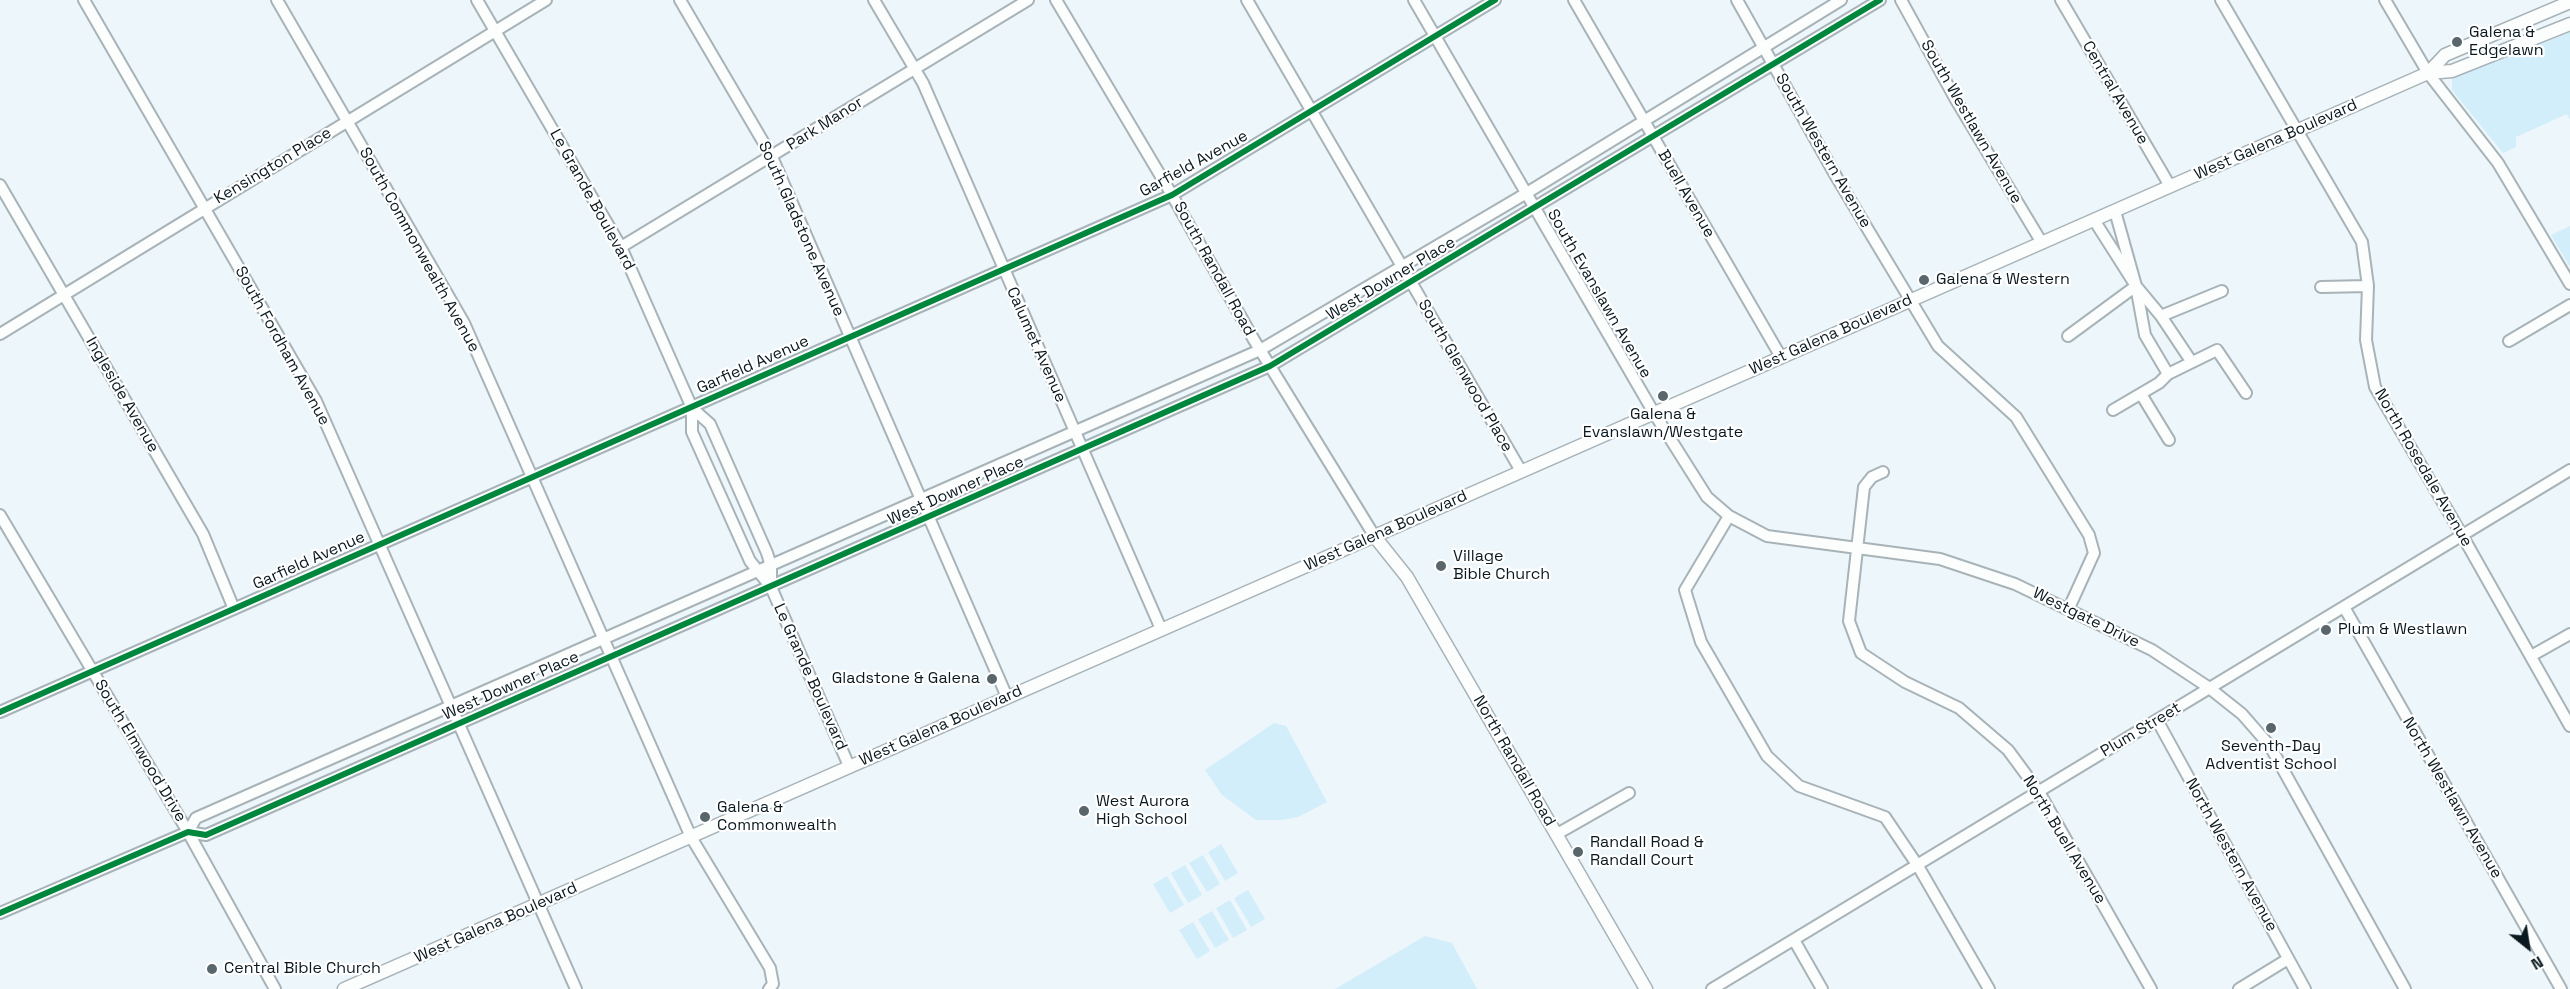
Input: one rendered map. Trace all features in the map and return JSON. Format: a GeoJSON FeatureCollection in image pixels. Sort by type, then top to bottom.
{"type":"FeatureCollection","features":[{"type":"Feature","properties":{"kind":"main road","name":"West Galena Boulevard"},"geometry":{"type":"LineString","coordinates":[[2428,73],[2445,55],[2570,2]]}},
{"type":"Feature","properties":{"kind":"main road","name":"West Galena Boulevard"},"geometry":{"type":"LineString","coordinates":[[344,989],[2428,73],[2452,71],[2570,24]]}},
{"type":"Feature","properties":{"kind":"main road","name":"North Randall Road"},"geometry":{"type":"LineString","coordinates":[[1375,537],[1407,577],[1646,989]]}},
{"type":"Feature","properties":{"kind":"street","name":"South Fordham Avenue"},"geometry":{"type":"LineString","coordinates":[[84,0],[316,401],[576,989]]}},
{"type":"Feature","properties":{"kind":"street","name":"South Commonwealth Avenue"},"geometry":{"type":"LineString","coordinates":[[277,0],[465,323],[606,639],[691,837],[770,968],[773,984],[769,989]]}},
{"type":"Feature","properties":{"kind":"street","name":"Le Grande Boulevard"},"geometry":{"type":"LineString","coordinates":[[477,0],[621,247],[692,408],[692,432],[750,561],[771,587],[849,766]]}},
{"type":"Feature","properties":{"kind":"street","name":"Kensington Place"},"geometry":{"type":"LineString","coordinates":[[0,333],[546,0]]}},
{"type":"Feature","properties":{"kind":"street","name":"South Gladstone Avenue"},"geometry":{"type":"LineString","coordinates":[[681,0],[772,157],[1007,697]]}},
{"type":"Feature","properties":{"kind":"street","name":"Calumet Avenue"},"geometry":{"type":"LineString","coordinates":[[874,0],[915,69],[1161,629]]}},
{"type":"Feature","properties":{"kind":"street","name":"Park Manor"},"geometry":{"type":"LineString","coordinates":[[621,247],[1028,0]]}},
{"type":"Feature","properties":{"kind":"street","name":"South Randall Road"},"geometry":{"type":"LineString","coordinates":[[1056,0],[1172,195],[1260,350],[1375,537]]}},
{"type":"Feature","properties":{"kind":"street","name":"South Glenwood Place"},"geometry":{"type":"LineString","coordinates":[[1247,0],[1521,471]]}},
{"type":"Feature","properties":{"kind":"street","name":"South Evanslawn Avenue"},"geometry":{"type":"LineString","coordinates":[[1414,0],[1654,413]]}},
{"type":"Feature","properties":{"kind":"street","name":"Garfield Avenue"},"geometry":{"type":"LineString","coordinates":[[0,712],[1172,195],[1495,0]]}},
{"type":"Feature","properties":{"kind":"street","name":"Buell Avenue"},"geometry":{"type":"LineString","coordinates":[[1574,0],[1781,357]]}},
{"type":"Feature","properties":{"kind":"street","name":"South Western Avenue"},"geometry":{"type":"LineString","coordinates":[[1737,0],[1909,301]]}},
{"type":"Feature","properties":{"kind":"street","name":"West Downer Place"},"geometry":{"type":"LineString","coordinates":[[188,832],[196,819],[1260,350],[1525,194],[1841,0]]}},
{"type":"Feature","properties":{"kind":"street","name":"West Downer Place"},"geometry":{"type":"LineString","coordinates":[[0,913],[188,832],[206,835],[929,519],[1270,366],[1880,0]]}},
{"type":"Feature","properties":{"kind":"street","name":"South Westlawn Avenue"},"geometry":{"type":"LineString","coordinates":[[1901,0],[1956,100],[2042,243]]}},
{"type":"Feature","properties":{"kind":"street","name":"Central Avenue"},"geometry":{"type":"LineString","coordinates":[[2061,0],[2170,186]]}},
{"type":"Feature","properties":{"kind":"street","name":"North Rosedale Avenue"},"geometry":{"type":"LineString","coordinates":[[2221,0],[2362,242],[2368,286],[2366,340],[2375,387],[2570,726]]}},
{"type":"Feature","properties":{"kind":"street"},"geometry":{"type":"LineString","coordinates":[[2385,0],[2428,73],[2498,163],[2570,284]]}},
{"type":"Feature","properties":{"kind":"street","name":"Ingleside Avenue"},"geometry":{"type":"LineString","coordinates":[[0,185],[203,534],[234,609]]}},
{"type":"Feature","properties":{"kind":"street"},"geometry":{"type":"LineString","coordinates":[[2115,211],[2136,286],[2145,335],[2168,374]]}},
{"type":"Feature","properties":{"kind":"street"},"geometry":{"type":"LineString","coordinates":[[2094,220],[2136,286],[2161,316],[2191,361]]}},
{"type":"Feature","properties":{"kind":"street"},"geometry":{"type":"LineString","coordinates":[[2068,336],[2136,286]]}},
{"type":"Feature","properties":{"kind":"street"},"geometry":{"type":"LineString","coordinates":[[2321,287],[2368,286]]}},
{"type":"Feature","properties":{"kind":"street"},"geometry":{"type":"LineString","coordinates":[[2161,316],[2222,291]]}},
{"type":"Feature","properties":{"kind":"street"},"geometry":{"type":"LineString","coordinates":[[1909,301],[1938,346],[2016,417],[2090,535],[2094,553],[2069,608]]}},
{"type":"Feature","properties":{"kind":"street"},"geometry":{"type":"LineString","coordinates":[[2510,341],[2570,305]]}},
{"type":"Feature","properties":{"kind":"street"},"geometry":{"type":"LineString","coordinates":[[2113,410],[2159,383],[2168,374],[2217,350],[2246,393]]}},
{"type":"Feature","properties":{"kind":"street"},"geometry":{"type":"LineString","coordinates":[[2141,393],[2169,440]]}},
{"type":"Feature","properties":{"kind":"street","name":"Le Grande Boulevard"},"geometry":{"type":"LineString","coordinates":[[692,408],[710,424],[771,566],[771,587]]}},
{"type":"Feature","properties":{"kind":"street","name":"Westgate Drive"},"geometry":{"type":"LineString","coordinates":[[1654,413],[1707,497],[1729,516],[1767,537],[1940,559],[2015,584],[2069,608],[2152,650],[2208,687],[2242,714],[2270,746],[2405,989]]}},
{"type":"Feature","properties":{"kind":"street","name":"Plum Street"},"geometry":{"type":"LineString","coordinates":[[1712,989],[2570,470]]}},
{"type":"Feature","properties":{"kind":"street","name":"North Buell Avenue"},"geometry":{"type":"LineString","coordinates":[[1883,472],[1872,477],[1864,487],[1849,621],[1861,653],[1905,682],[1959,708],[2008,750],[2039,792],[2151,989]]}},
{"type":"Feature","properties":{"kind":"street"},"geometry":{"type":"LineString","coordinates":[[1729,516],[1685,590],[1701,642],[1767,756],[1799,786],[1885,817],[1918,866],[1989,989]]}},
{"type":"Feature","properties":{"kind":"street","name":"South Elmwood Drive"},"geometry":{"type":"LineString","coordinates":[[1,519],[188,832],[275,989]]}},
{"type":"Feature","properties":{"kind":"street","name":"North Westlawn Avenue"},"geometry":{"type":"LineString","coordinates":[[2344,607],[2560,989]]}},
{"type":"Feature","properties":{"kind":"street"},"geometry":{"type":"LineString","coordinates":[[2531,656],[2570,634]]}},
{"type":"Feature","properties":{"kind":"street","name":"North Western Avenue"},"geometry":{"type":"LineString","coordinates":[[2157,720],[2305,989]]}},
{"type":"Feature","properties":{"kind":"street"},"geometry":{"type":"LineString","coordinates":[[1557,834],[1629,793]]}},
{"type":"Feature","properties":{"kind":"street"},"geometry":{"type":"LineString","coordinates":[[1794,940],[1822,989]]}},
{"type":"Feature","properties":{"kind":"street"},"geometry":{"type":"LineString","coordinates":[[2239,989],[2288,959]]}},
{"type":"Feature","properties":{"kind":"shaded area"},"geometry":{"type":"Polygon","coordinates":[[[2570,31],[2570,120],[2567,114],[2516,137],[2516,147],[2503,153],[2452,90],[2452,78],[2456,74],[2570,31]]]}},
{"type":"Feature","properties":{"kind":"shaded area"},"geometry":{"type":"Polygon","coordinates":[[[2570,226],[2570,267],[2551,235],[2570,226]]]}},
{"type":"Feature","properties":{"kind":"shaded area"},"geometry":{"type":"Polygon","coordinates":[[[1274,723],[1286,726],[1327,802],[1298,817],[1282,820],[1256,820],[1222,795],[1205,770],[1274,723]]]}},
{"type":"Feature","properties":{"kind":"shaded area"},"geometry":{"type":"Polygon","coordinates":[[[1221,844],[1238,873],[1225,881],[1208,852],[1221,844]]]}},
{"type":"Feature","properties":{"kind":"shaded area"},"geometry":{"type":"Polygon","coordinates":[[[1203,855],[1220,884],[1207,892],[1189,863],[1203,855]]]}},
{"type":"Feature","properties":{"kind":"shaded area"},"geometry":{"type":"Polygon","coordinates":[[[1185,865],[1202,895],[1188,903],[1171,873],[1185,865]]]}},
{"type":"Feature","properties":{"kind":"shaded area"},"geometry":{"type":"Polygon","coordinates":[[[1167,876],[1184,905],[1170,913],[1153,884],[1167,876]]]}},
{"type":"Feature","properties":{"kind":"shaded area"},"geometry":{"type":"Polygon","coordinates":[[[1248,890],[1265,919],[1251,927],[1234,898],[1248,890]]]}},
{"type":"Feature","properties":{"kind":"shaded area"},"geometry":{"type":"Polygon","coordinates":[[[1230,900],[1247,930],[1233,938],[1216,908],[1230,900]]]}},
{"type":"Feature","properties":{"kind":"shaded area"},"geometry":{"type":"Polygon","coordinates":[[[1212,911],[1229,940],[1215,948],[1198,919],[1212,911]]]}},
{"type":"Feature","properties":{"kind":"shaded area"},"geometry":{"type":"Polygon","coordinates":[[[1193,922],[1210,951],[1197,959],[1179,930],[1193,922]]]}},
{"type":"Feature","properties":{"kind":"shaded area"},"geometry":{"type":"Polygon","coordinates":[[[1425,936],[1452,943],[1477,989],[1335,989],[1425,936]]]}},
{"type":"Feature","properties":{"kind":"cycle path"},"geometry":{"type":"LineString","coordinates":[[0,712],[1172,195],[1495,0]]}},
{"type":"Feature","properties":{"kind":"cycle path"},"geometry":{"type":"LineString","coordinates":[[0,913],[188,832],[206,835],[1270,366],[1880,0]]}},
{"type":"Feature","properties":{"kind":"place","name":"Galena & Edgelawn"},"geometry":{"type":"Point","coordinates":[2457,42]}},
{"type":"Feature","properties":{"kind":"place","name":"Galena & Western"},"geometry":{"type":"Point","coordinates":[1924,280]}},
{"type":"Feature","properties":{"kind":"place","name":"Galena & Evanslawn/Westgate"},"geometry":{"type":"Point","coordinates":[1663,396]}},
{"type":"Feature","properties":{"kind":"place","name":"Village Bible Church"},"geometry":{"type":"Point","coordinates":[1441,566]}},
{"type":"Feature","properties":{"kind":"place","name":"Plum & Westlawn"},"geometry":{"type":"Point","coordinates":[2326,630]}},
{"type":"Feature","properties":{"kind":"place","name":"Gladstone & Galena"},"geometry":{"type":"Point","coordinates":[992,679]}},
{"type":"Feature","properties":{"kind":"place","name":"Seventh-Day Adventist School"},"geometry":{"type":"Point","coordinates":[2271,728]}},
{"type":"Feature","properties":{"kind":"place","name":"West Aurora High School"},"geometry":{"type":"Point","coordinates":[1084,811]}},
{"type":"Feature","properties":{"kind":"place","name":"Galena & Commonwealth"},"geometry":{"type":"Point","coordinates":[705,817]}},
{"type":"Feature","properties":{"kind":"place","name":"Randall Road & Randall Court"},"geometry":{"type":"Point","coordinates":[1578,852]}},
{"type":"Feature","properties":{"kind":"place","name":"Central Bible Church"},"geometry":{"type":"Point","coordinates":[212,969]}}]}
